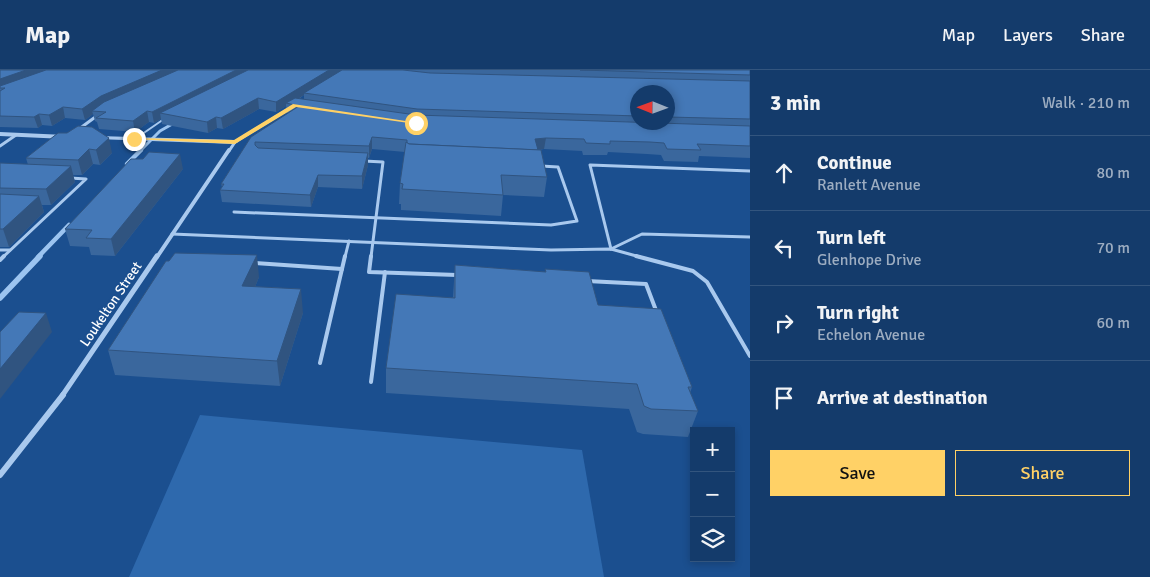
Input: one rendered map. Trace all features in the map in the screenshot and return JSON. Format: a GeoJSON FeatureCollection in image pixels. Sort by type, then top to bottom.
{"type":"FeatureCollection","features":[{"type":"Feature","properties":{"kind":"street"},"geometry":{"type":"LineString","coordinates":[[87,138],[235,142],[295,105]]}},
{"type":"Feature","properties":{"kind":"street"},"geometry":{"type":"LineString","coordinates":[[75,132],[105,110]]}},
{"type":"Feature","properties":{"kind":"street"},"geometry":{"type":"LineString","coordinates":[[0,134],[68,137]]}},
{"type":"Feature","properties":{"kind":"street"},"geometry":{"type":"LineString","coordinates":[[0,146],[16,135]]}},
{"type":"Feature","properties":{"kind":"street","name":"Loukelton Street"},"geometry":{"type":"LineString","coordinates":[[0,475],[59,401],[235,142]]}},
{"type":"Feature","properties":{"kind":"lane"},"geometry":{"type":"LineString","coordinates":[[134,139],[169,117]]}},
{"type":"Feature","properties":{"kind":"lane"},"geometry":{"type":"LineString","coordinates":[[364,161],[383,162],[369,272],[462,276]]}},
{"type":"Feature","properties":{"kind":"lane"},"geometry":{"type":"LineString","coordinates":[[611,249],[590,165],[750,171]]}},
{"type":"Feature","properties":{"kind":"lane"},"geometry":{"type":"LineString","coordinates":[[234,212],[550,225],[577,221],[558,167],[539,166]]}},
{"type":"Feature","properties":{"kind":"lane"},"geometry":{"type":"LineString","coordinates":[[0,260],[86,178],[67,178]]}},
{"type":"Feature","properties":{"kind":"lane"},"geometry":{"type":"LineString","coordinates":[[45,209],[54,210]]}},
{"type":"Feature","properties":{"kind":"lane"},"geometry":{"type":"LineString","coordinates":[[172,234],[551,250],[611,249],[693,271],[700,276],[707,282],[750,356]]}},
{"type":"Feature","properties":{"kind":"lane"},"geometry":{"type":"LineString","coordinates":[[611,249],[642,234],[750,237]]}},
{"type":"Feature","properties":{"kind":"lane"},"geometry":{"type":"LineString","coordinates":[[320,363],[349,241]]}},
{"type":"Feature","properties":{"kind":"lane"},"geometry":{"type":"LineString","coordinates":[[0,250],[10,250]]}},
{"type":"Feature","properties":{"kind":"lane"},"geometry":{"type":"LineString","coordinates":[[248,263],[342,269]]}},
{"type":"Feature","properties":{"kind":"lane"},"geometry":{"type":"LineString","coordinates":[[371,382],[385,272]]}},
{"type":"Feature","properties":{"kind":"lane"},"geometry":{"type":"LineString","coordinates":[[578,281],[646,284],[660,320]]}},
{"type":"Feature","properties":{"kind":"shaded area"},"geometry":{"type":"Polygon","coordinates":[[[200,415],[582,450],[604,577],[129,577],[200,415]]]}},
{"type":"Feature","properties":{"kind":"building"},"geometry":{"type":"Polygon","coordinates":[[[0,70],[26,70],[0,79],[0,70]]]}},
{"type":"Feature","properties":{"kind":"building"},"geometry":{"type":"Polygon","coordinates":[[[46,70],[162,70],[101,96],[82,109],[63,107],[49,115],[39,114],[34,117],[0,116],[0,91],[5,88],[0,88],[0,86],[46,70]]]}},
{"type":"Feature","properties":{"kind":"building"},"geometry":{"type":"Polygon","coordinates":[[[178,70],[236,70],[152,112],[147,111],[133,121],[96,118],[106,112],[92,111],[104,102],[178,70]]]}},
{"type":"Feature","properties":{"kind":"building"},"geometry":{"type":"Polygon","coordinates":[[[248,70],[329,70],[276,102],[258,98],[221,118],[216,117],[207,122],[160,113],[248,70]]]}},
{"type":"Feature","properties":{"kind":"building"},"geometry":{"type":"Polygon","coordinates":[[[342,70],[403,70],[430,73],[750,81],[750,119],[675,117],[675,85],[630,85],[630,116],[417,109],[304,93],[342,70]]]}},
{"type":"Feature","properties":{"kind":"building"},"geometry":{"type":"Polygon","coordinates":[[[580,70],[750,70],[750,75],[580,70]]]}},
{"type":"Feature","properties":{"kind":"building"},"geometry":{"type":"Polygon","coordinates":[[[295,98],[416,115],[630,122],[630,130],[675,130],[675,124],[750,126],[750,146],[697,144],[701,150],[667,149],[664,143],[610,141],[610,144],[586,143],[584,139],[546,138],[535,139],[538,150],[409,144],[407,140],[372,137],[369,146],[255,142],[258,148],[368,153],[362,176],[318,175],[310,195],[220,190],[224,184],[221,184],[251,137],[299,106],[286,103],[295,98]]]}},
{"type":"Feature","properties":{"kind":"building"},"geometry":{"type":"Polygon","coordinates":[[[78,126],[92,127],[109,138],[96,150],[89,149],[78,160],[26,158],[58,133],[67,133],[78,126]]]}},
{"type":"Feature","properties":{"kind":"building"},"geometry":{"type":"Polygon","coordinates":[[[406,142],[409,144],[541,150],[547,177],[501,175],[503,195],[402,189],[403,184],[400,183],[406,142]]]}},
{"type":"Feature","properties":{"kind":"building"},"geometry":{"type":"Polygon","coordinates":[[[149,152],[180,154],[111,239],[86,238],[92,230],[65,229],[131,159],[143,159],[149,152]]]}},
{"type":"Feature","properties":{"kind":"building"},"geometry":{"type":"Polygon","coordinates":[[[0,163],[71,166],[46,189],[0,188],[0,163]]]}},
{"type":"Feature","properties":{"kind":"building"},"geometry":{"type":"Polygon","coordinates":[[[0,194],[39,196],[3,229],[0,229],[0,194]]]}},
{"type":"Feature","properties":{"kind":"building"},"geometry":{"type":"Polygon","coordinates":[[[175,253],[257,255],[242,286],[301,289],[277,361],[108,350],[166,261],[169,261],[175,253]]]}},
{"type":"Feature","properties":{"kind":"building"},"geometry":{"type":"Polygon","coordinates":[[[455,265],[546,272],[545,269],[589,272],[598,305],[661,309],[692,387],[688,387],[698,411],[651,409],[644,406],[637,384],[386,368],[396,294],[455,298],[455,265]]]}},
{"type":"Feature","properties":{"kind":"building"},"geometry":{"type":"Polygon","coordinates":[[[19,312],[46,313],[0,369],[0,332],[19,312]]]}},
{"type":"Feature","properties":{"kind":"waterway"},"geometry":{"type":"LineString","coordinates":[[127,164],[160,131],[174,123]]}},
{"type":"Feature","properties":{"kind":"waterway"},"geometry":{"type":"LineString","coordinates":[[38,257],[69,225]]}},
{"type":"Feature","properties":{"kind":"waterway"},"geometry":{"type":"LineString","coordinates":[[0,298],[40,256]]}},
{"type":"Feature","properties":{"kind":"route"},"geometry":{"type":"LineString","coordinates":[[134,139],[235,142],[295,105],[416,123]]}}]}
